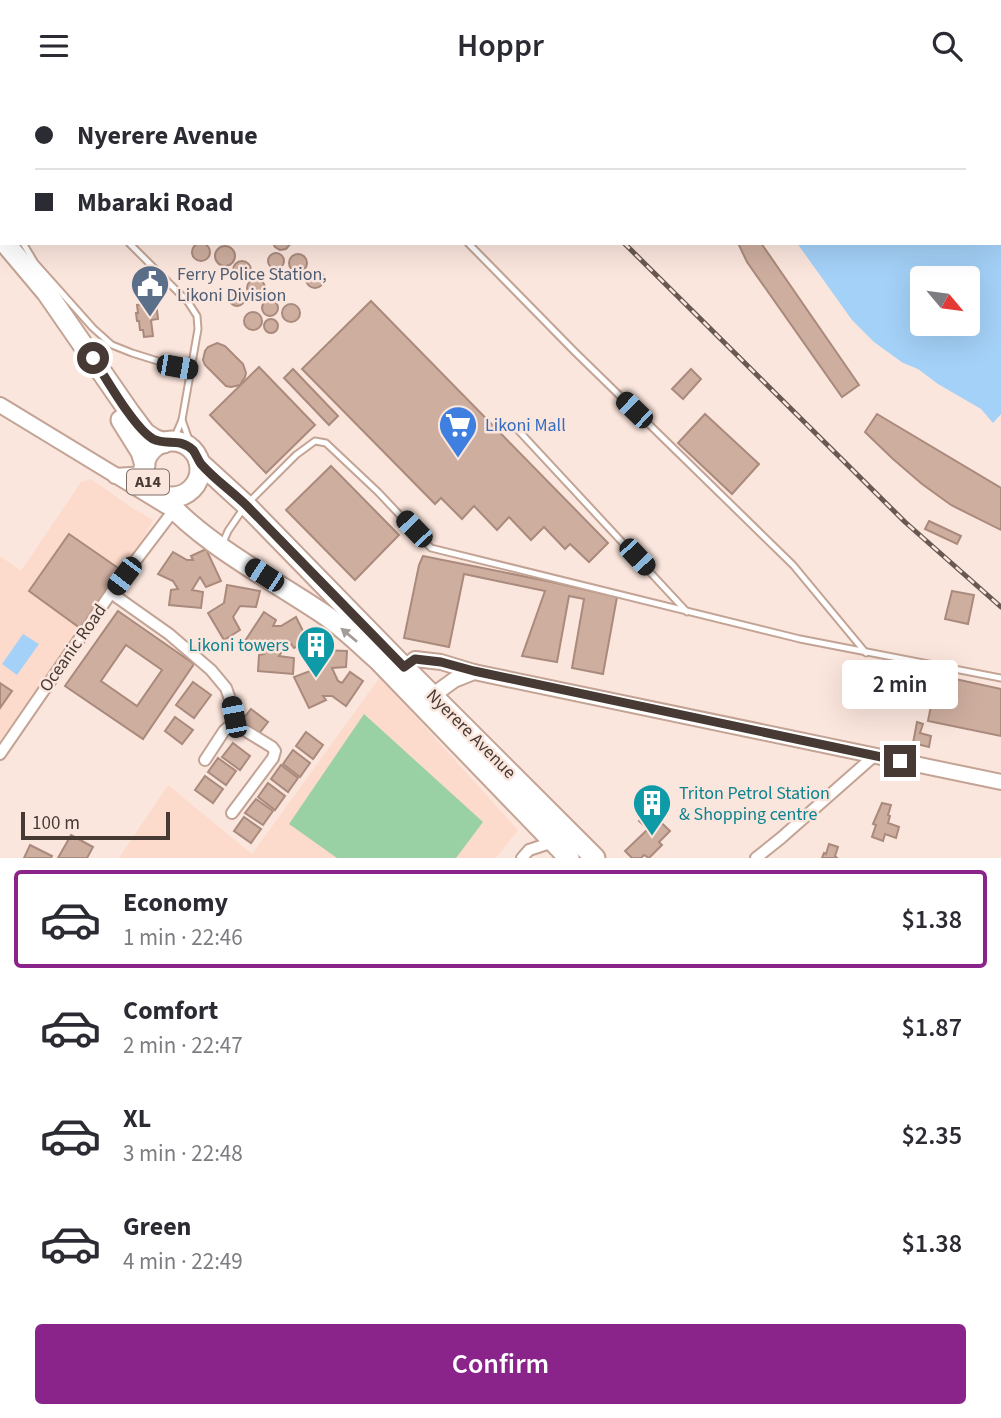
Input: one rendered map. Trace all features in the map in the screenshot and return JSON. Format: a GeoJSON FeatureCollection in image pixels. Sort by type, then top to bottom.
{"type":"FeatureCollection","features":[{"type":"Feature","properties":{"kind":"highway"},"geometry":{"type":"LineString","coordinates":[[7,245],[47,293],[145,433],[154,439],[184,444],[196,456]]}},
{"type":"Feature","properties":{"kind":"highway"},"geometry":{"type":"LineString","coordinates":[[0,259],[58,327],[141,452],[145,470]]}},
{"type":"Feature","properties":{"kind":"highway","name":"A14"},"geometry":{"type":"LineString","coordinates":[[169,442],[151,451],[145,470],[148,483],[160,495],[178,496],[193,487],[200,471],[196,456]]}},
{"type":"Feature","properties":{"kind":"highway","name":"Nyerere Avenue"},"geometry":{"type":"LineString","coordinates":[[196,456],[246,505],[399,672],[543,818],[561,836],[595,858]]}},
{"type":"Feature","properties":{"kind":"highway","name":"Nyerere Avenue"},"geometry":{"type":"LineString","coordinates":[[160,495],[174,510],[221,547],[328,617],[399,672]]}},
{"type":"Feature","properties":{"kind":"highway","name":"Nyerere Avenue"},"geometry":{"type":"LineString","coordinates":[[561,836],[569,858]]}},
{"type":"Feature","properties":{"kind":"main road"},"geometry":{"type":"LineString","coordinates":[[0,405],[174,510]]}},
{"type":"Feature","properties":{"kind":"main road"},"geometry":{"type":"LineString","coordinates":[[114,476],[145,470]]}},
{"type":"Feature","properties":{"kind":"main road"},"geometry":{"type":"LineString","coordinates":[[399,672],[415,659],[441,662],[1001,782]]}},
{"type":"Feature","properties":{"kind":"main road"},"geometry":{"type":"LineString","coordinates":[[427,700],[454,680],[474,671]]}},
{"type":"Feature","properties":{"kind":"street","name":"Oceanic Road"},"geometry":{"type":"LineString","coordinates":[[0,754],[111,593],[174,510]]}},
{"type":"Feature","properties":{"kind":"street"},"geometry":{"type":"LineString","coordinates":[[111,593],[169,634],[211,670],[226,688],[234,722],[275,751],[232,813]]}},
{"type":"Feature","properties":{"kind":"street"},"geometry":{"type":"LineString","coordinates":[[205,760],[224,731],[234,722]]}},
{"type":"Feature","properties":{"kind":"street"},"geometry":{"type":"LineString","coordinates":[[756,858],[874,756]]}},
{"type":"Feature","properties":{"kind":"street"},"geometry":{"type":"LineString","coordinates":[[526,854],[543,818]]}},
{"type":"Feature","properties":{"kind":"street"},"geometry":{"type":"LineString","coordinates":[[526,854],[561,836]]}},
{"type":"Feature","properties":{"kind":"lane"},"geometry":{"type":"LineString","coordinates":[[24,245],[35,263],[93,328],[112,345],[177,367],[191,369]]}},
{"type":"Feature","properties":{"kind":"lane"},"geometry":{"type":"LineString","coordinates":[[131,245],[188,302],[197,316],[198,329],[182,420],[169,442]]}},
{"type":"Feature","properties":{"kind":"lane"},"geometry":{"type":"LineString","coordinates":[[470,245],[793,565],[866,653]]}},
{"type":"Feature","properties":{"kind":"lane"},"geometry":{"type":"LineString","coordinates":[[182,420],[196,456]]}},
{"type":"Feature","properties":{"kind":"lane"},"geometry":{"type":"LineString","coordinates":[[518,430],[687,612]]}},
{"type":"Feature","properties":{"kind":"lane"},"geometry":{"type":"LineString","coordinates":[[221,547],[228,531],[246,505],[296,455],[315,441],[326,443],[378,492],[431,548],[800,639],[1001,678]]}},
{"type":"Feature","properties":{"kind":"shaded area"},"geometry":{"type":"Polygon","coordinates":[[[91,479],[153,520],[140,544],[0,741],[0,556],[21,571],[81,482],[91,479]]]}},
{"type":"Feature","properties":{"kind":"shaded area"},"geometry":{"type":"Polygon","coordinates":[[[380,677],[518,830],[496,858],[119,858],[168,785],[252,854],[380,677]]]}},
{"type":"Feature","properties":{"kind":"green space"},"geometry":{"type":"Polygon","coordinates":[[[364,714],[483,822],[456,858],[337,858],[289,824],[364,714]]]}},
{"type":"Feature","properties":{"kind":"water"},"geometry":{"type":"Polygon","coordinates":[[[798,245],[1001,245],[1001,414],[993,423],[981,409],[918,369],[903,363],[874,342],[852,320],[798,245]]]}},
{"type":"Feature","properties":{"kind":"water"},"geometry":{"type":"Polygon","coordinates":[[[23,634],[39,644],[17,675],[2,664],[23,634]]]}},
{"type":"Feature","properties":{"kind":"building"},"geometry":{"type":"Polygon","coordinates":[[[196,245],[206,245],[209,249],[207,258],[201,261],[195,258],[192,252],[196,245]]]}},
{"type":"Feature","properties":{"kind":"building"},"geometry":{"type":"Polygon","coordinates":[[[274,245],[289,245],[280,250],[274,245]]]}},
{"type":"Feature","properties":{"kind":"building"},"geometry":{"type":"Polygon","coordinates":[[[739,245],[762,245],[859,385],[842,397],[747,262],[739,245]]]}},
{"type":"Feature","properties":{"kind":"building"},"geometry":{"type":"Polygon","coordinates":[[[225,246],[232,249],[235,256],[232,263],[225,266],[218,263],[215,256],[218,249],[225,246]]]}},
{"type":"Feature","properties":{"kind":"building"},"geometry":{"type":"Polygon","coordinates":[[[273,253],[279,253],[284,261],[282,267],[273,269],[268,264],[268,258],[273,253]]]}},
{"type":"Feature","properties":{"kind":"building"},"geometry":{"type":"Polygon","coordinates":[[[298,254],[304,257],[307,263],[304,269],[298,272],[292,269],[289,263],[292,257],[298,254]]]}},
{"type":"Feature","properties":{"kind":"building"},"geometry":{"type":"Polygon","coordinates":[[[242,261],[248,264],[251,270],[248,276],[242,279],[236,276],[233,270],[236,264],[242,261]]]}},
{"type":"Feature","properties":{"kind":"building"},"geometry":{"type":"Polygon","coordinates":[[[315,270],[321,273],[324,279],[321,285],[315,288],[309,285],[306,279],[309,273],[315,270]]]}},
{"type":"Feature","properties":{"kind":"building"},"geometry":{"type":"Polygon","coordinates":[[[256,279],[262,282],[265,288],[262,294],[256,297],[250,294],[247,288],[250,282],[256,279]]]}},
{"type":"Feature","properties":{"kind":"building"},"geometry":{"type":"Polygon","coordinates":[[[234,290],[240,290],[245,298],[243,304],[234,306],[229,301],[229,295],[234,290]]]}},
{"type":"Feature","properties":{"kind":"building"},"geometry":{"type":"Polygon","coordinates":[[[270,300],[278,308],[270,316],[262,308],[270,300]]]}},
{"type":"Feature","properties":{"kind":"building","name":"Likoni Mall"},"geometry":{"type":"Polygon","coordinates":[[[371,301],[608,543],[589,562],[570,544],[565,549],[544,527],[531,540],[509,517],[497,530],[474,506],[462,519],[441,498],[435,504],[302,369],[371,301]]]}},
{"type":"Feature","properties":{"kind":"building"},"geometry":{"type":"Polygon","coordinates":[[[148,304],[149,311],[157,310],[158,319],[151,320],[153,336],[144,337],[136,313],[137,305],[148,304]]]}},
{"type":"Feature","properties":{"kind":"building"},"geometry":{"type":"Polygon","coordinates":[[[287,304],[295,304],[300,313],[298,320],[287,322],[282,317],[282,309],[287,304]]]}},
{"type":"Feature","properties":{"kind":"building"},"geometry":{"type":"Polygon","coordinates":[[[253,312],[259,315],[262,321],[259,327],[253,330],[247,327],[244,321],[247,315],[253,312]]]}},
{"type":"Feature","properties":{"kind":"building"},"geometry":{"type":"Polygon","coordinates":[[[271,319],[276,321],[276,331],[271,333],[266,331],[264,326],[266,321],[271,319]]]}},
{"type":"Feature","properties":{"kind":"building"},"geometry":{"type":"Polygon","coordinates":[[[217,343],[225,346],[243,364],[246,373],[240,385],[226,386],[205,365],[205,351],[217,343]]]}},
{"type":"Feature","properties":{"kind":"building"},"geometry":{"type":"Polygon","coordinates":[[[259,367],[315,425],[266,473],[210,415],[259,367]]]}},
{"type":"Feature","properties":{"kind":"building"},"geometry":{"type":"Polygon","coordinates":[[[293,369],[338,416],[329,425],[284,378],[293,369]]]}},
{"type":"Feature","properties":{"kind":"building"},"geometry":{"type":"Polygon","coordinates":[[[691,369],[701,379],[683,399],[672,389],[691,369]]]}},
{"type":"Feature","properties":{"kind":"building"},"geometry":{"type":"Polygon","coordinates":[[[705,414],[759,464],[732,494],[678,443],[705,414]]]}},
{"type":"Feature","properties":{"kind":"building"},"geometry":{"type":"Polygon","coordinates":[[[877,414],[1001,488],[1001,530],[951,505],[893,459],[865,432],[877,414]]]}},
{"type":"Feature","properties":{"kind":"building"},"geometry":{"type":"Polygon","coordinates":[[[331,466],[399,535],[355,580],[286,510],[331,466]]]}},
{"type":"Feature","properties":{"kind":"building"},"geometry":{"type":"Polygon","coordinates":[[[929,521],[961,536],[957,544],[925,529],[929,521]]]}},
{"type":"Feature","properties":{"kind":"building"},"geometry":{"type":"Polygon","coordinates":[[[69,534],[121,570],[80,628],[29,591],[69,534]]]}},
{"type":"Feature","properties":{"kind":"building","name":"Likoni towers"},"geometry":{"type":"Polygon","coordinates":[[[206,549],[221,581],[206,587],[200,577],[192,590],[203,592],[201,608],[169,605],[171,590],[178,589],[173,581],[158,574],[173,552],[187,560],[193,560],[191,556],[206,549]]]}},
{"type":"Feature","properties":{"kind":"building"},"geometry":{"type":"Polygon","coordinates":[[[423,556],[617,597],[603,674],[572,668],[584,599],[569,596],[557,662],[522,656],[545,591],[464,574],[449,647],[404,638],[423,556]]]}},
{"type":"Feature","properties":{"kind":"building","name":"Likoni towers"},"geometry":{"type":"Polygon","coordinates":[[[227,585],[260,591],[256,607],[240,606],[233,617],[240,630],[224,640],[208,613],[224,603],[227,585]]]}},
{"type":"Feature","properties":{"kind":"building"},"geometry":{"type":"Polygon","coordinates":[[[952,591],[974,595],[968,624],[945,619],[952,591]]]}},
{"type":"Feature","properties":{"kind":"building"},"geometry":{"type":"Polygon","coordinates":[[[118,611],[194,664],[143,739],[65,686],[118,611]],[[126,645],[101,681],[137,706],[162,670],[126,645]]]}},
{"type":"Feature","properties":{"kind":"building","name":"Likoni towers"},"geometry":{"type":"Polygon","coordinates":[[[264,612],[276,620],[273,626],[281,626],[296,617],[308,641],[294,648],[289,641],[279,656],[294,658],[293,674],[258,671],[259,655],[264,654],[260,646],[257,651],[243,644],[264,612]]]}},
{"type":"Feature","properties":{"kind":"building","name":"Likoni towers"},"geometry":{"type":"Polygon","coordinates":[[[319,650],[347,651],[346,667],[332,668],[338,681],[342,683],[350,672],[363,681],[346,706],[332,696],[323,696],[326,700],[309,708],[294,677],[313,670],[319,664],[319,650]]]}},
{"type":"Feature","properties":{"kind":"building"},"geometry":{"type":"Polygon","coordinates":[[[937,675],[1001,689],[1001,736],[928,721],[937,675]]]}},
{"type":"Feature","properties":{"kind":"building"},"geometry":{"type":"Polygon","coordinates":[[[193,682],[211,695],[194,718],[176,705],[193,682]]]}},
{"type":"Feature","properties":{"kind":"building"},"geometry":{"type":"Polygon","coordinates":[[[0,683],[12,691],[0,708],[0,683]]]}},
{"type":"Feature","properties":{"kind":"building"},"geometry":{"type":"Polygon","coordinates":[[[251,709],[268,722],[258,735],[240,723],[251,709]]]}},
{"type":"Feature","properties":{"kind":"building"},"geometry":{"type":"Polygon","coordinates":[[[175,717],[193,730],[182,744],[165,731],[175,717]]]}},
{"type":"Feature","properties":{"kind":"building"},"geometry":{"type":"Polygon","coordinates":[[[917,722],[923,724],[920,733],[931,736],[929,747],[913,743],[917,722]]]}},
{"type":"Feature","properties":{"kind":"building"},"geometry":{"type":"Polygon","coordinates":[[[306,732],[323,745],[313,759],[296,746],[306,732]]]}},
{"type":"Feature","properties":{"kind":"building"},"geometry":{"type":"Polygon","coordinates":[[[233,743],[250,756],[240,770],[222,757],[233,743]]]}},
{"type":"Feature","properties":{"kind":"building"},"geometry":{"type":"Polygon","coordinates":[[[293,750],[310,763],[300,777],[283,764],[293,750]]]}},
{"type":"Feature","properties":{"kind":"building"},"geometry":{"type":"Polygon","coordinates":[[[218,758],[236,771],[226,785],[208,772],[218,758]]]}},
{"type":"Feature","properties":{"kind":"building"},"geometry":{"type":"Polygon","coordinates":[[[281,765],[298,778],[288,792],[271,779],[281,765]]]}},
{"type":"Feature","properties":{"kind":"building"},"geometry":{"type":"Polygon","coordinates":[[[205,776],[223,789],[213,803],[195,790],[205,776]]]}},
{"type":"Feature","properties":{"kind":"building"},"geometry":{"type":"Polygon","coordinates":[[[268,783],[285,796],[275,810],[258,797],[268,783]]]}},
{"type":"Feature","properties":{"kind":"building"},"geometry":{"type":"Polygon","coordinates":[[[256,799],[273,811],[263,825],[245,813],[256,799]]]}},
{"type":"Feature","properties":{"kind":"building"},"geometry":{"type":"Polygon","coordinates":[[[882,803],[891,805],[888,823],[899,827],[896,838],[885,834],[883,841],[872,837],[876,825],[873,824],[882,803]]]}},
{"type":"Feature","properties":{"kind":"building","name":"Triton Petrol Station & Shopping centre"},"geometry":{"type":"Polygon","coordinates":[[[649,811],[670,831],[659,842],[662,845],[649,858],[644,855],[641,858],[632,858],[625,851],[648,829],[639,821],[649,811]]]}},
{"type":"Feature","properties":{"kind":"building"},"geometry":{"type":"Polygon","coordinates":[[[244,817],[261,829],[251,843],[234,831],[244,817]]]}},
{"type":"Feature","properties":{"kind":"building"},"geometry":{"type":"Polygon","coordinates":[[[71,835],[93,847],[87,858],[58,858],[71,835]]]}},
{"type":"Feature","properties":{"kind":"building"},"geometry":{"type":"Polygon","coordinates":[[[829,844],[838,847],[835,856],[837,858],[822,858],[829,844]]]}},
{"type":"Feature","properties":{"kind":"building"},"geometry":{"type":"Polygon","coordinates":[[[30,845],[52,856],[51,858],[24,858],[30,845]]]}},
{"type":"Feature","properties":{"kind":"railway"},"geometry":{"type":"LineString","coordinates":[[626,245],[905,522],[1001,607]]}},
{"type":"Feature","properties":{"kind":"place","name":"Ferry Police Station, Likoni Division"},"geometry":{"type":"Point","coordinates":[150,318]}},
{"type":"Feature","properties":{"kind":"place","name":"Likoni Mall"},"geometry":{"type":"Point","coordinates":[458,459]}},
{"type":"Feature","properties":{"kind":"place","name":"Likoni towers"},"geometry":{"type":"Point","coordinates":[316,679]}},
{"type":"Feature","properties":{"kind":"place","name":"Triton Petrol Station & Shopping centre"},"geometry":{"type":"Point","coordinates":[652,837]}},
{"type":"Feature","properties":{"kind":"route"},"geometry":{"type":"LineString","coordinates":[[93,358],[145,433],[164,443],[173,441],[184,444],[193,451],[199,462],[246,505],[404,667],[415,659],[441,662],[900,761]]}}]}
